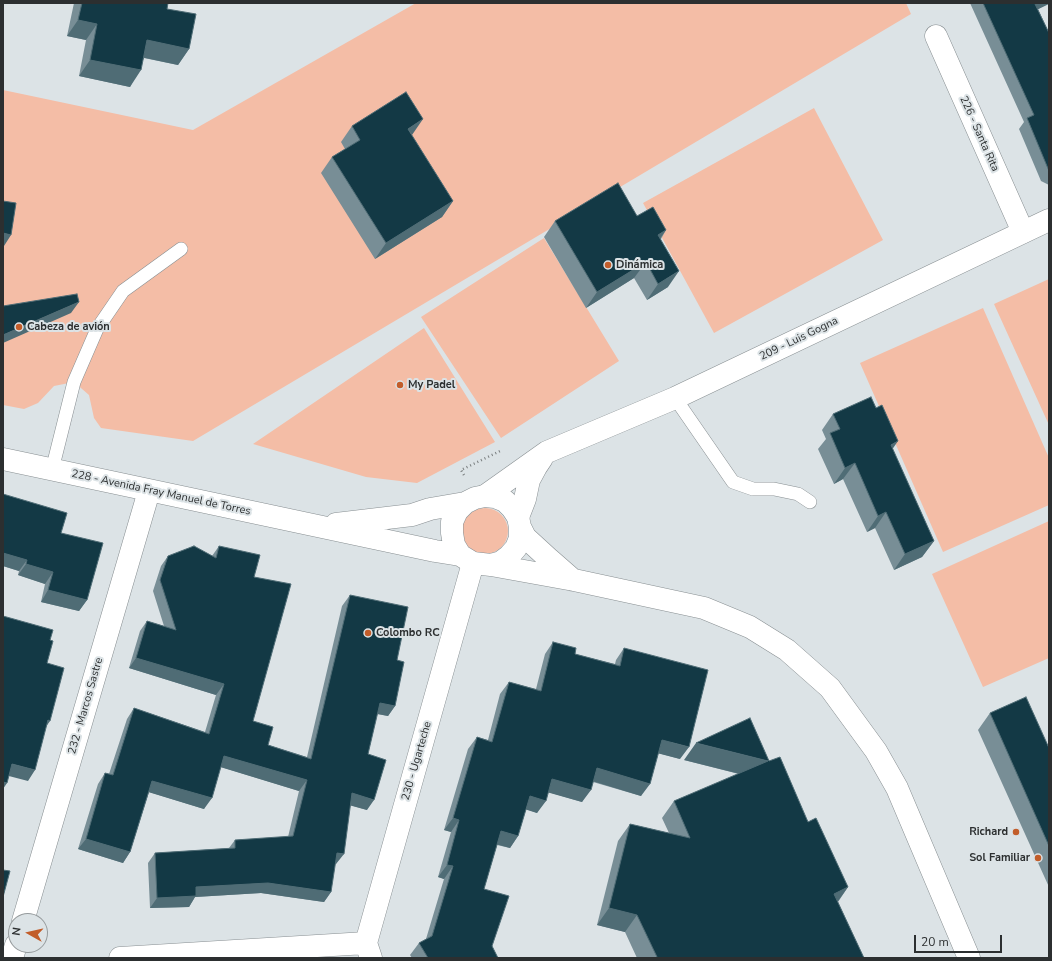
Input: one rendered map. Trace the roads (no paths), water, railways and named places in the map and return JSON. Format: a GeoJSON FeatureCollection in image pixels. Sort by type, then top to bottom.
{"type":"FeatureCollection","features":[{"type":"Feature","properties":{"kind":"street","name":"226 - Santa Rita"},"geometry":{"type":"LineString","coordinates":[[936,36],[1023,232]]}},
{"type":"Feature","properties":{"kind":"street","name":"209 - Luis Gogna"},"geometry":{"type":"LineString","coordinates":[[485,496],[547,452],[675,398],[1049,220]]}},
{"type":"Feature","properties":{"kind":"street"},"geometry":{"type":"LineString","coordinates":[[519,522],[512,508],[505,501],[495,497],[485,496],[475,498],[465,503],[457,511],[452,522],[454,545],[475,561],[501,562],[509,556],[516,548],[520,538],[519,522],[530,480],[547,452]]}},
{"type":"Feature","properties":{"kind":"street","name":"228 - Avenida Fray Manuel de Torres"},"geometry":{"type":"LineString","coordinates":[[3,459],[435,551],[475,561],[574,580],[704,608],[750,627],[787,650],[830,688],[876,751],[897,788],[969,958]]}},
{"type":"Feature","properties":{"kind":"street","name":"232 - Marcos Sastre"},"geometry":{"type":"LineString","coordinates":[[25,913],[149,490]]}},
{"type":"Feature","properties":{"kind":"street","name":"228 - Avenida Fray Manuel de Torres"},"geometry":{"type":"LineString","coordinates":[[319,526],[412,515],[430,509],[465,503]]}},
{"type":"Feature","properties":{"kind":"street","name":"228 - Avenida Fray Manuel de Torres"},"geometry":{"type":"LineString","coordinates":[[519,522],[525,537],[574,580]]}},
{"type":"Feature","properties":{"kind":"street","name":"230 - Ugarteche"},"geometry":{"type":"LineString","coordinates":[[369,951],[475,561]]}},
{"type":"Feature","properties":{"kind":"street"},"geometry":{"type":"LineString","coordinates":[[120,958],[369,951]]}},
{"type":"Feature","properties":{"kind":"lane"},"geometry":{"type":"LineString","coordinates":[[52,470],[74,382],[97,329],[123,291],[181,249]]}},
{"type":"Feature","properties":{"kind":"lane"},"geometry":{"type":"LineString","coordinates":[[675,398],[733,482],[753,489],[774,489],[798,494],[810,502]]}},
{"type":"Feature","properties":{"kind":"place","name":"Dinámica"},"geometry":{"type":"Point","coordinates":[608,265]}},
{"type":"Feature","properties":{"kind":"place","name":"Cabeza de avión"},"geometry":{"type":"Point","coordinates":[19,327]}},
{"type":"Feature","properties":{"kind":"place","name":"My Padel"},"geometry":{"type":"Point","coordinates":[400,385]}},
{"type":"Feature","properties":{"kind":"place","name":"Colombo RC"},"geometry":{"type":"Point","coordinates":[368,633]}},
{"type":"Feature","properties":{"kind":"place","name":"Richard"},"geometry":{"type":"Point","coordinates":[1016,832]}},
{"type":"Feature","properties":{"kind":"place","name":"Sol Familiar"},"geometry":{"type":"Point","coordinates":[1038,858]}}]}
